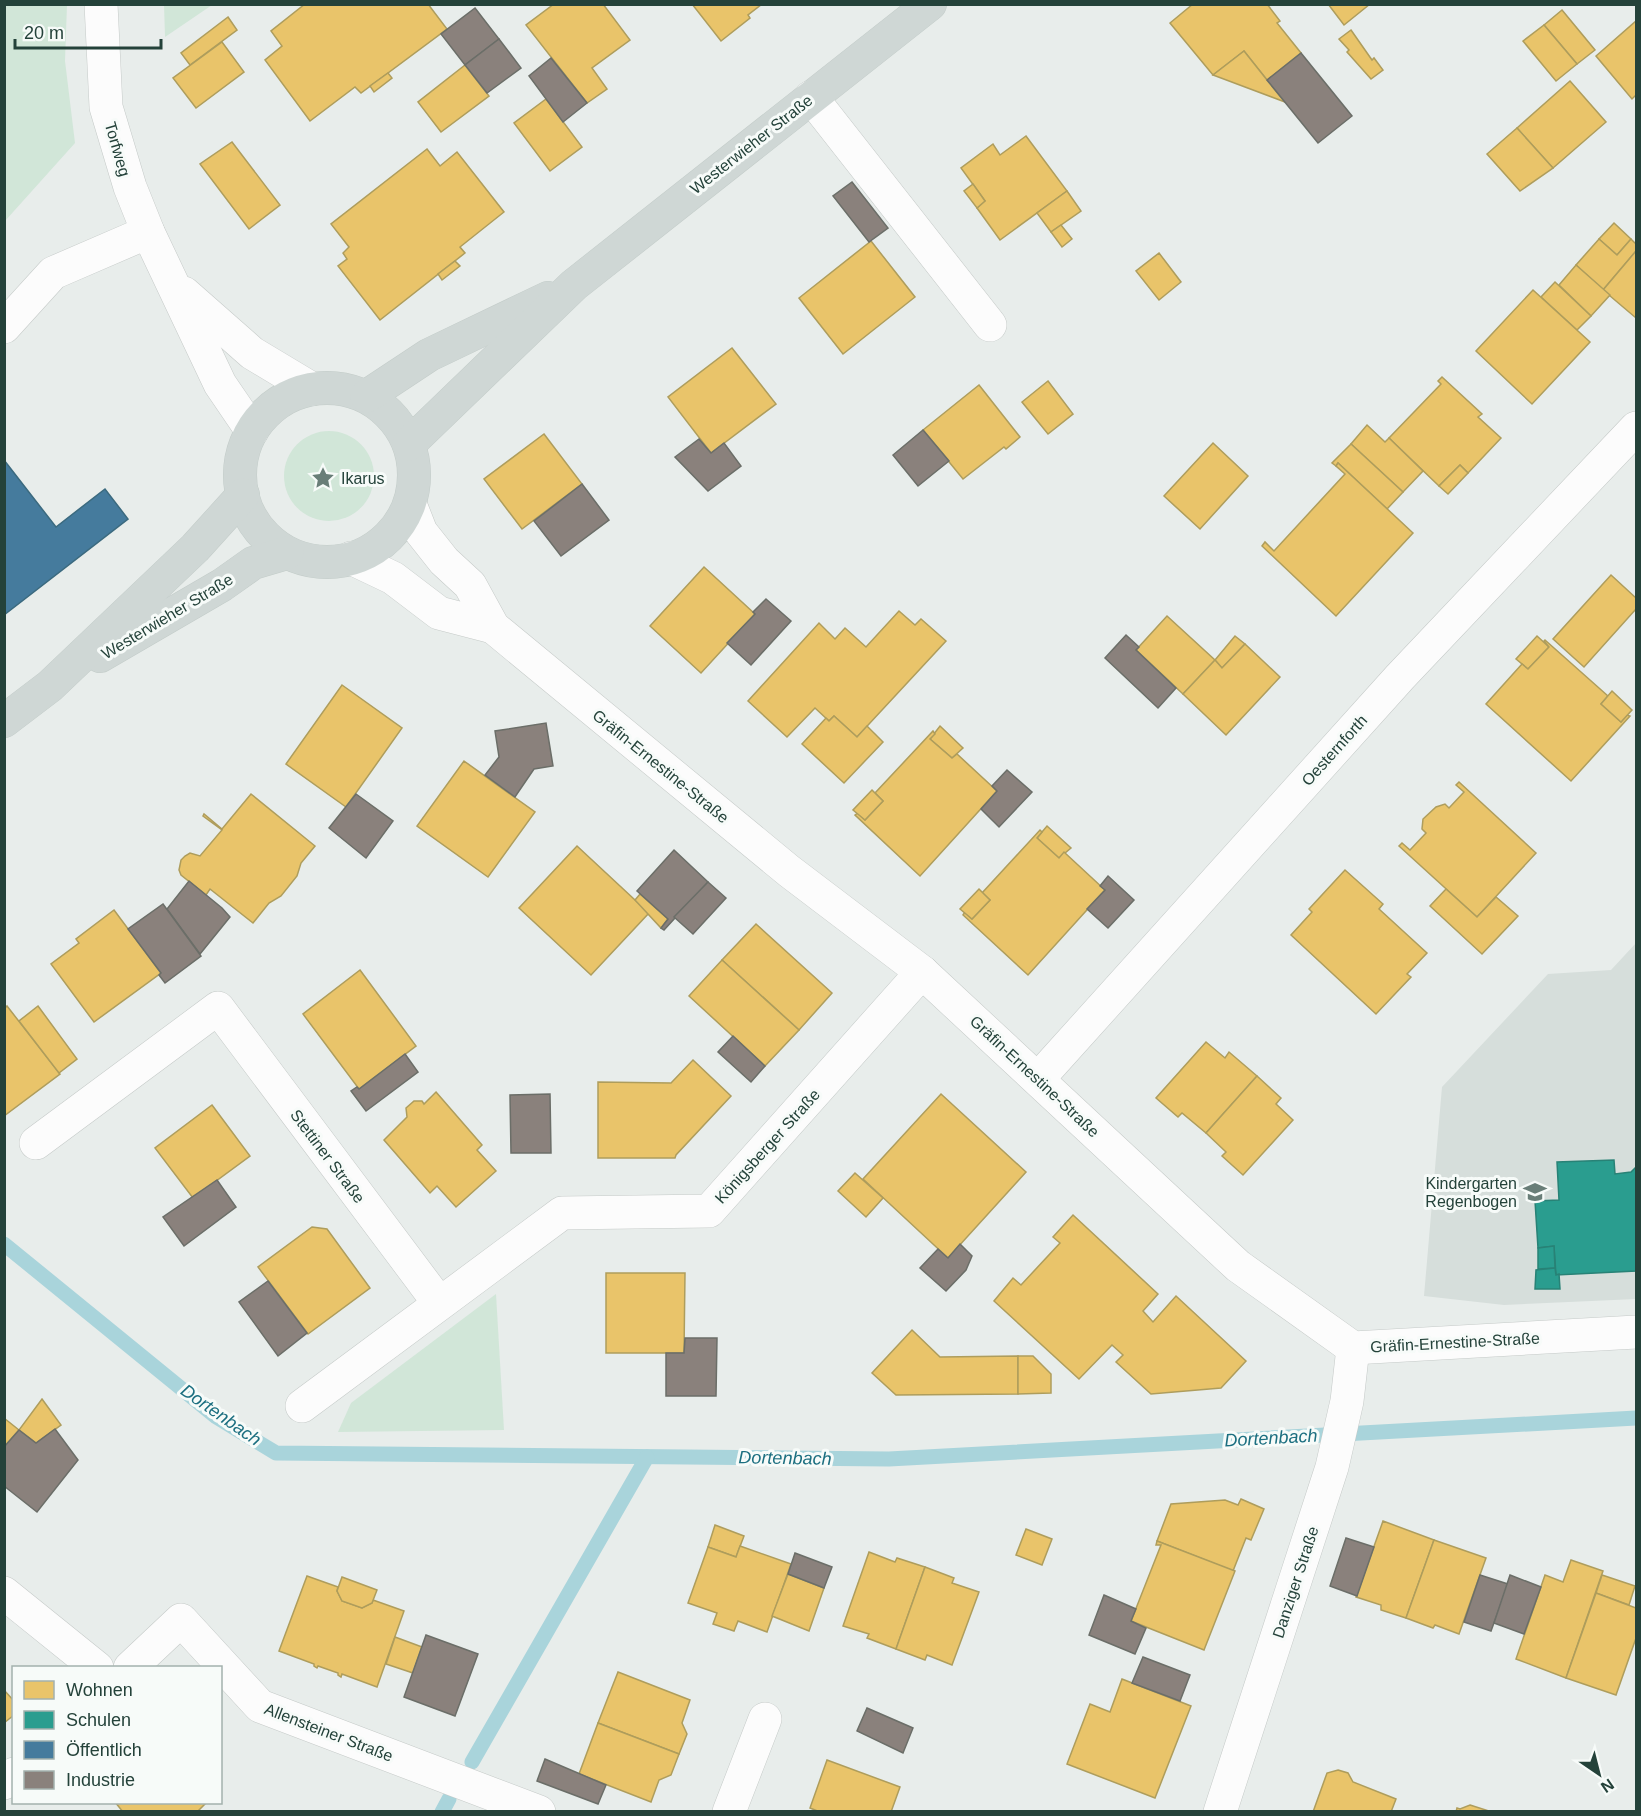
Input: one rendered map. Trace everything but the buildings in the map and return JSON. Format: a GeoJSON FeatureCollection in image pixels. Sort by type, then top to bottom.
{"type":"FeatureCollection","features":[{"type":"Feature","properties":{"kind":"main road","name":"Westerwieher Straße"},"geometry":{"type":"LineString","coordinates":[[409,444],[574,285],[930,4]]}},
{"type":"Feature","properties":{"kind":"main road","name":"Westerwieher Straße"},"geometry":{"type":"LineString","coordinates":[[367,396],[429,355],[574,285]]}},
{"type":"Feature","properties":{"kind":"main road"},"geometry":{"type":"LineString","coordinates":[[312,388],[339,389],[367,396],[395,420],[409,444],[415,477],[410,504],[388,538],[366,554],[340,562],[313,561],[287,553],[260,532],[248,514],[243,495],[241,457],[252,431],[270,409],[296,393],[312,388]]}},
{"type":"Feature","properties":{"kind":"main road","name":"Westerwieher Straße"},"geometry":{"type":"LineString","coordinates":[[4,721],[50,686],[195,548],[243,495]]}},
{"type":"Feature","properties":{"kind":"main road","name":"Westerwieher Straße"},"geometry":{"type":"LineString","coordinates":[[50,686],[222,585],[253,563],[287,553]]}},
{"type":"Feature","properties":{"kind":"street","name":"Torfweg"},"geometry":{"type":"LineString","coordinates":[[101,4],[106,107],[130,187],[148,232],[220,384],[252,431]]}},
{"type":"Feature","properties":{"kind":"street"},"geometry":{"type":"LineString","coordinates":[[811,97],[990,325]]}},
{"type":"Feature","properties":{"kind":"street"},"geometry":{"type":"LineString","coordinates":[[4,327],[53,273],[148,232]]}},
{"type":"Feature","properties":{"kind":"street","name":"Torfweg"},"geometry":{"type":"LineString","coordinates":[[173,284],[252,353],[312,388]]}},
{"type":"Feature","properties":{"kind":"street","name":"Oesternforth"},"geometry":{"type":"LineString","coordinates":[[1038,1079],[1400,677],[1636,428]]}},
{"type":"Feature","properties":{"kind":"street","name":"Gräfin-Ernestine-Straße"},"geometry":{"type":"LineString","coordinates":[[410,504],[421,532],[444,561],[470,585],[493,627],[789,871],[922,972],[1238,1266],[1353,1348],[1636,1332]]}},
{"type":"Feature","properties":{"kind":"street","name":"Gräfin-Ernestine-Straße"},"geometry":{"type":"LineString","coordinates":[[351,558],[393,578],[439,613],[493,627]]}},
{"type":"Feature","properties":{"kind":"street","name":"Königsberger Straße"},"geometry":{"type":"LineString","coordinates":[[302,1406],[562,1213],[709,1211],[922,972]]}},
{"type":"Feature","properties":{"kind":"street","name":"Stettiner Straße"},"geometry":{"type":"LineString","coordinates":[[36,1143],[218,1008],[439,1303]]}},
{"type":"Feature","properties":{"kind":"street","name":"Danziger Straße"},"geometry":{"type":"LineString","coordinates":[[1220,1812],[1332,1467],[1347,1401],[1353,1348]]}},
{"type":"Feature","properties":{"kind":"street"},"geometry":{"type":"LineString","coordinates":[[4,1593],[95,1666]]}},
{"type":"Feature","properties":{"kind":"street","name":"Allensteiner Straße"},"geometry":{"type":"LineString","coordinates":[[132,1666],[181,1620],[260,1706],[539,1812]]}},
{"type":"Feature","properties":{"kind":"street"},"geometry":{"type":"LineString","coordinates":[[729,1812],[765,1719]]}},
{"type":"Feature","properties":{"kind":"shaded area","name":"Kindergarten Regenbogen"},"geometry":{"type":"Polygon","coordinates":[[[1636,943],[1636,1299],[1504,1305],[1424,1296],[1442,1087],[1548,974],[1611,970],[1636,943]]]}},
{"type":"Feature","properties":{"kind":"green space"},"geometry":{"type":"Polygon","coordinates":[[[5,4],[67,5],[65,61],[75,143],[5,221],[5,4]]]}},
{"type":"Feature","properties":{"kind":"green space"},"geometry":{"type":"Polygon","coordinates":[[[164,4],[212,4],[212,5],[165,37],[164,4]]]}},
{"type":"Feature","properties":{"kind":"green space"},"geometry":{"type":"Polygon","coordinates":[[[329,431],[346,434],[361,444],[371,459],[374,476],[371,493],[361,508],[346,518],[329,521],[312,518],[297,508],[287,493],[284,476],[287,459],[297,444],[312,434],[329,431]]]}},
{"type":"Feature","properties":{"kind":"green space"},"geometry":{"type":"Polygon","coordinates":[[[496,1294],[504,1430],[338,1432],[351,1403],[496,1294]]]}},
{"type":"Feature","properties":{"kind":"waterway","name":"Dortenbach"},"geometry":{"type":"LineString","coordinates":[[4,1244],[215,1416],[276,1453],[889,1459],[1636,1418]]}},
{"type":"Feature","properties":{"kind":"waterway"},"geometry":{"type":"LineString","coordinates":[[472,1762],[647,1457]]}},
{"type":"Feature","properties":{"kind":"waterway"},"geometry":{"type":"LineString","coordinates":[[442,1812],[449,1799]]}},
{"type":"Feature","properties":{"kind":"place","name":"Ikarus"},"geometry":{"type":"Point","coordinates":[323,478]}},
{"type":"Feature","properties":{"kind":"place","name":"Kindergarten Regenbogen"},"geometry":{"type":"Point","coordinates":[1535,1192]}}]}
